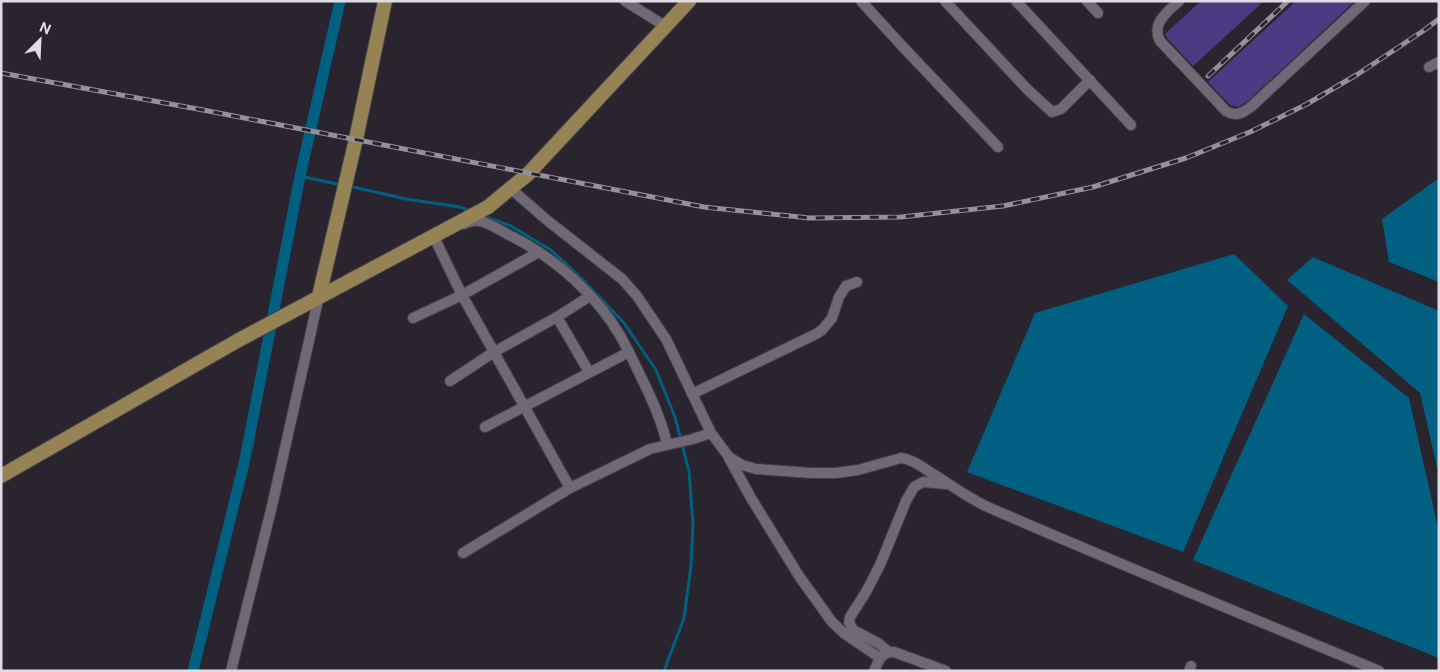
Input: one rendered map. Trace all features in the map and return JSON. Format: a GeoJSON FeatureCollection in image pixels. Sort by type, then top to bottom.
{"type":"FeatureCollection","features":[{"type":"Feature","properties":{"kind":"main road"},"geometry":{"type":"LineString","coordinates":[[319,296],[385,1]]}},
{"type":"Feature","properties":{"kind":"main road"},"geometry":{"type":"LineString","coordinates":[[1,476],[237,341],[488,207],[528,174],[689,1]]}},
{"type":"Feature","properties":{"kind":"street"},"geometry":{"type":"LineString","coordinates":[[625,1],[665,26]]}},
{"type":"Feature","properties":{"kind":"street"},"geometry":{"type":"LineString","coordinates":[[861,1],[998,148]]}},
{"type":"Feature","properties":{"kind":"street"},"geometry":{"type":"LineString","coordinates":[[945,1],[1027,89],[1052,112],[1061,110],[1090,80]]}},
{"type":"Feature","properties":{"kind":"street"},"geometry":{"type":"LineString","coordinates":[[1016,1],[1131,125]]}},
{"type":"Feature","properties":{"kind":"street"},"geometry":{"type":"LineString","coordinates":[[1087,1],[1098,13]]}},
{"type":"Feature","properties":{"kind":"street"},"geometry":{"type":"LineString","coordinates":[[1179,1],[1160,20],[1157,36],[1226,111],[1231,114],[1238,114],[1245,112],[1252,106],[1366,1]]}},
{"type":"Feature","properties":{"kind":"street"},"geometry":{"type":"LineString","coordinates":[[1429,67],[1439,62]]}},
{"type":"Feature","properties":{"kind":"street"},"geometry":{"type":"LineString","coordinates":[[510,188],[548,221],[622,279],[637,296],[666,339],[711,433],[729,457],[751,498],[798,576],[832,622],[845,634],[880,658]]}},
{"type":"Feature","properties":{"kind":"street"},"geometry":{"type":"LineString","coordinates":[[452,227],[475,221],[482,222],[519,240],[539,252],[590,296],[620,335],[671,443]]}},
{"type":"Feature","properties":{"kind":"street"},"geometry":{"type":"LineString","coordinates":[[433,235],[462,295],[570,488]]}},
{"type":"Feature","properties":{"kind":"street"},"geometry":{"type":"LineString","coordinates":[[413,318],[462,295],[539,252]]}},
{"type":"Feature","properties":{"kind":"street"},"geometry":{"type":"LineString","coordinates":[[692,394],[822,330],[832,318],[846,286],[857,282]]}},
{"type":"Feature","properties":{"kind":"street"},"geometry":{"type":"LineString","coordinates":[[231,671],[272,506],[319,296]]}},
{"type":"Feature","properties":{"kind":"street"},"geometry":{"type":"LineString","coordinates":[[450,381],[494,352],[557,317],[590,296]]}},
{"type":"Feature","properties":{"kind":"street"},"geometry":{"type":"LineString","coordinates":[[557,317],[589,372]]}},
{"type":"Feature","properties":{"kind":"street"},"geometry":{"type":"LineString","coordinates":[[485,427],[629,352]]}},
{"type":"Feature","properties":{"kind":"street"},"geometry":{"type":"LineString","coordinates":[[462,553],[570,488],[650,449],[711,433]]}},
{"type":"Feature","properties":{"kind":"street"},"geometry":{"type":"LineString","coordinates":[[729,457],[742,465],[756,470],[812,473],[836,473],[858,470],[901,458],[914,461],[988,507],[1233,612],[1379,671]]}},
{"type":"Feature","properties":{"kind":"street"},"geometry":{"type":"LineString","coordinates":[[889,652],[878,642],[853,630],[849,622],[850,617],[880,565],[906,501],[914,487],[918,483],[923,482],[949,484]]}},
{"type":"Feature","properties":{"kind":"street"},"geometry":{"type":"LineString","coordinates":[[874,671],[883,654],[889,652],[901,654],[946,671]]}},
{"type":"Feature","properties":{"kind":"water"},"geometry":{"type":"Polygon","coordinates":[[[1439,178],[1439,282],[1389,262],[1382,219],[1439,178]]]}},
{"type":"Feature","properties":{"kind":"water"},"geometry":{"type":"Polygon","coordinates":[[[1234,254],[1288,306],[1183,552],[967,472],[1035,313],[1234,254]]]}},
{"type":"Feature","properties":{"kind":"water"},"geometry":{"type":"Polygon","coordinates":[[[1313,257],[1439,311],[1439,476],[1420,393],[1287,280],[1313,257]]]}},
{"type":"Feature","properties":{"kind":"water"},"geometry":{"type":"Polygon","coordinates":[[[1304,314],[1409,398],[1439,532],[1439,658],[1193,560],[1304,314]]]}},
{"type":"Feature","properties":{"kind":"building"},"geometry":{"type":"Polygon","coordinates":[[[1201,1],[1264,1],[1193,66],[1165,34],[1201,1]]]}},
{"type":"Feature","properties":{"kind":"building"},"geometry":{"type":"Polygon","coordinates":[[[1296,1],[1355,1],[1248,101],[1238,107],[1230,105],[1208,82],[1296,1]]]}},
{"type":"Feature","properties":{"kind":"waterway"},"geometry":{"type":"LineString","coordinates":[[193,671],[245,459],[300,176],[340,1]]}},
{"type":"Feature","properties":{"kind":"waterway"},"geometry":{"type":"LineString","coordinates":[[300,176],[341,185]]}},
{"type":"Feature","properties":{"kind":"waterway"},"geometry":{"type":"LineString","coordinates":[[349,186],[406,199],[460,207],[470,211]]}},
{"type":"Feature","properties":{"kind":"waterway"},"geometry":{"type":"LineString","coordinates":[[481,215],[511,226],[551,250],[582,279],[624,323],[656,370],[675,417],[689,471],[693,524],[691,566],[684,618],[664,671]]}},
{"type":"Feature","properties":{"kind":"railway"},"geometry":{"type":"LineString","coordinates":[[1208,76],[1288,1]]}},
{"type":"Feature","properties":{"kind":"railway"},"geometry":{"type":"LineString","coordinates":[[1,73],[704,207],[809,218],[901,217],[1003,206],[1093,187],[1186,158],[1250,132],[1307,104],[1358,74],[1439,19]]}}]}
